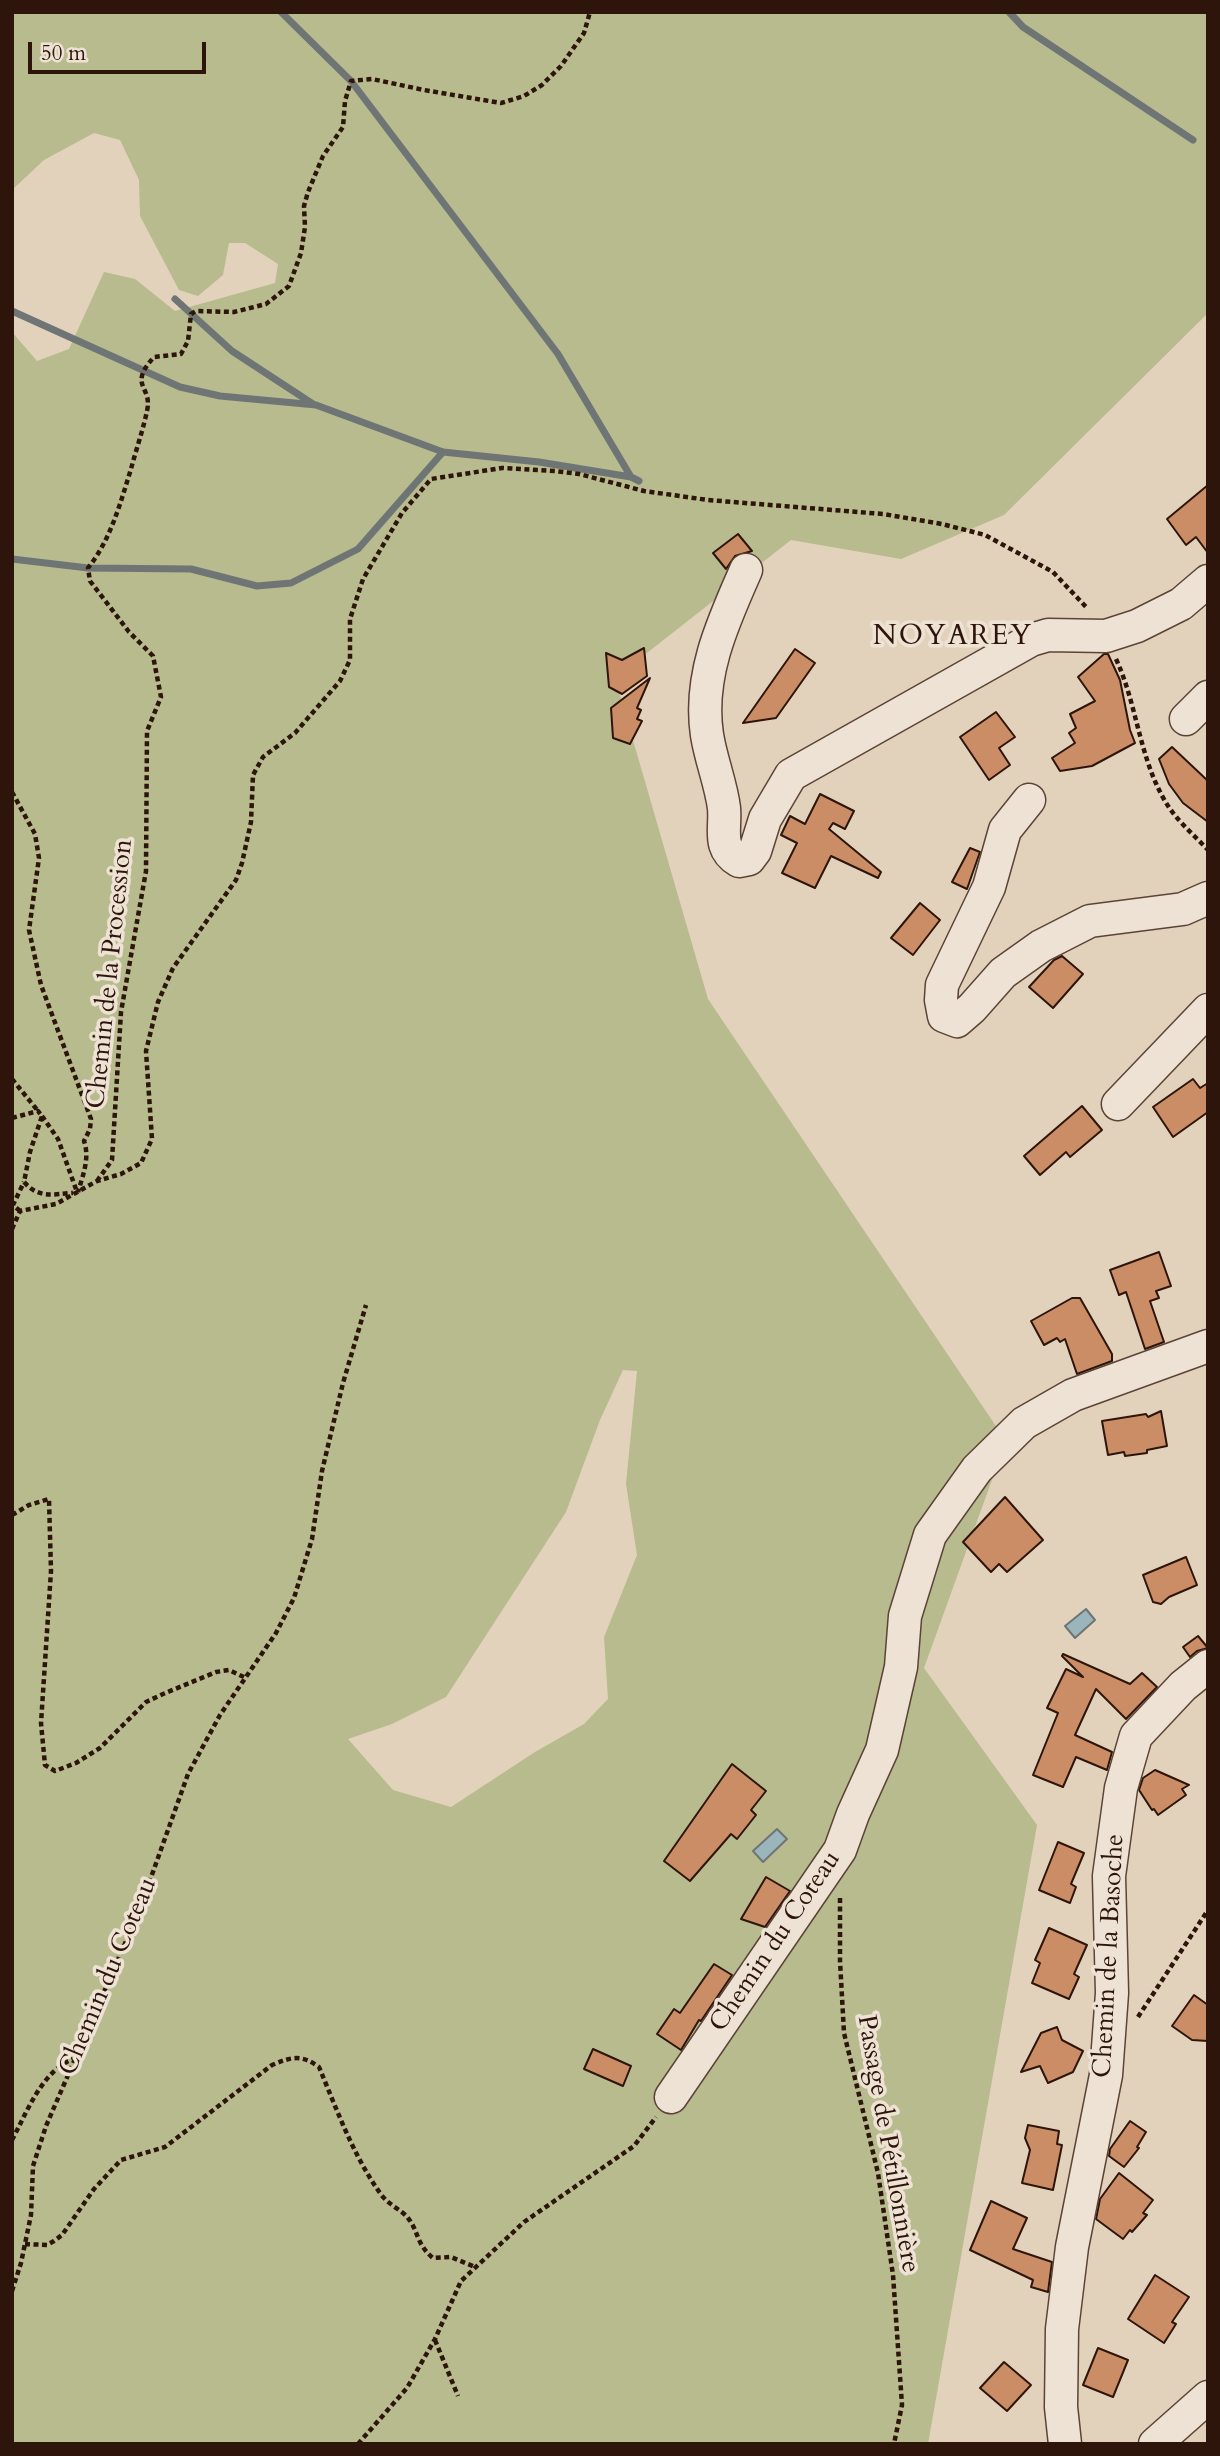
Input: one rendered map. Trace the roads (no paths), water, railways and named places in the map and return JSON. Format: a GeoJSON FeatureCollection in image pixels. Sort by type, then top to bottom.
{"type":"FeatureCollection","features":[{"type":"Feature","properties":{"kind":"street"},"geometry":{"type":"LineString","coordinates":[[746,570],[715,646],[705,694],[707,734],[724,809],[726,847],[730,856],[739,861],[749,859],[755,851],[765,819],[791,775],[1031,640],[1048,635],[1106,636],[1137,626],[1181,604],[1208,581]]}},
{"type":"Feature","properties":{"kind":"street"},"geometry":{"type":"LineString","coordinates":[[1029,800],[1005,830],[989,887],[942,985],[944,1016],[957,1021],[1003,973],[1041,946],[1090,922],[1183,909],[1208,898]]}},
{"type":"Feature","properties":{"kind":"street"},"geometry":{"type":"LineString","coordinates":[[1118,1104],[1208,1010]]}},
{"type":"Feature","properties":{"kind":"street","name":"Chemin du Coteau"},"geometry":{"type":"LineString","coordinates":[[671,2097],[840,1850],[882,1750],[901,1667],[905,1616],[930,1535],[977,1469],[1024,1423],[1073,1395],[1208,1346]]}},
{"type":"Feature","properties":{"kind":"street","name":"Chemin de la Basoche"},"geometry":{"type":"LineString","coordinates":[[1065,2444],[1061,2407],[1062,2329],[1072,2247],[1106,2076],[1112,1993],[1109,1877],[1121,1788],[1136,1736],[1183,1686],[1208,1666]]}},
{"type":"Feature","properties":{"kind":"street"},"geometry":{"type":"LineString","coordinates":[[1155,2444],[1208,2397]]}},
{"type":"Feature","properties":{"kind":"water"},"geometry":{"type":"Polygon","coordinates":[[[1086,1609],[1095,1620],[1075,1638],[1065,1626],[1086,1609]]]}},
{"type":"Feature","properties":{"kind":"water"},"geometry":{"type":"Polygon","coordinates":[[[777,1829],[787,1839],[763,1862],[753,1851],[777,1829]]]}},
{"type":"Feature","properties":{"kind":"waterway"},"geometry":{"type":"LineString","coordinates":[[281,12],[351,81],[558,354],[631,477],[639,481]]}},
{"type":"Feature","properties":{"kind":"waterway"},"geometry":{"type":"LineString","coordinates":[[1009,12],[1023,27],[1193,140]]}},
{"type":"Feature","properties":{"kind":"waterway"},"geometry":{"type":"LineString","coordinates":[[175,299],[232,351],[313,404]]}},
{"type":"Feature","properties":{"kind":"waterway"},"geometry":{"type":"LineString","coordinates":[[12,311],[180,387],[220,396],[316,405],[443,452],[539,462],[631,477]]}},
{"type":"Feature","properties":{"kind":"waterway"},"geometry":{"type":"LineString","coordinates":[[12,559],[88,568],[191,569],[257,586],[291,583],[358,549],[443,452]]}},
{"type":"Feature","properties":{"kind":"district","name":"NOYAREY"},"geometry":{"type":"Point","coordinates":[953,638]}}]}
